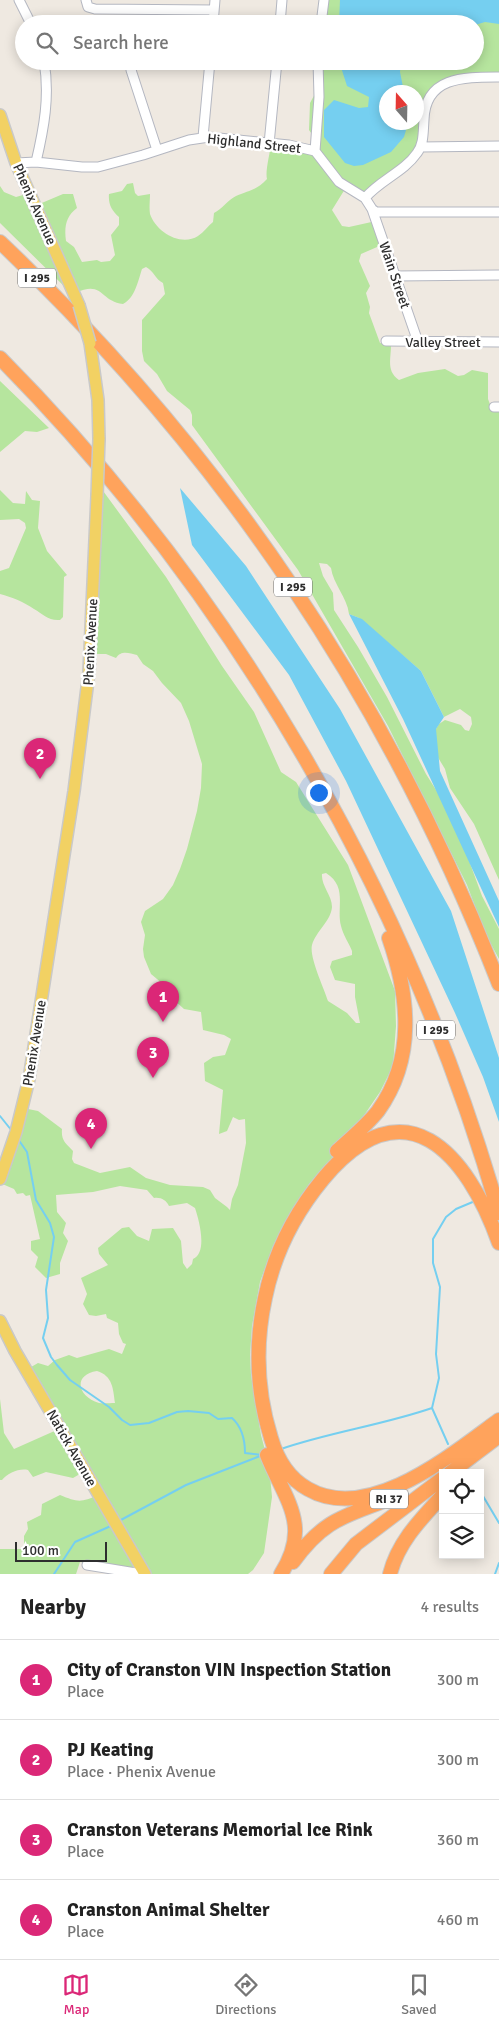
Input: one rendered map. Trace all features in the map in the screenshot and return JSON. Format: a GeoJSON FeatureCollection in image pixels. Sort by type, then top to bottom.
{"type":"FeatureCollection","features":[{"type":"Feature","properties":{"kind":"highway","name":"I 295"},"geometry":{"type":"LineString","coordinates":[[0,242],[126,370],[207,468],[262,540],[323,632],[403,769],[443,850],[499,984]]}},
{"type":"Feature","properties":{"kind":"highway","name":"I 295"},"geometry":{"type":"LineString","coordinates":[[0,358],[98,465],[198,594],[276,711],[328,800],[395,933],[436,1028],[469,1118],[499,1213]]}},
{"type":"Feature","properties":{"kind":"highway"},"geometry":{"type":"LineString","coordinates":[[443,850],[467,891],[499,958]]}},
{"type":"Feature","properties":{"kind":"highway"},"geometry":{"type":"LineString","coordinates":[[283,1574],[294,1547],[296,1523],[254,1404],[250,1364],[253,1318],[264,1268],[282,1226],[305,1188],[324,1165],[371,1119],[383,1103],[398,1074],[406,1040],[406,1009],[396,961],[356,854]]}},
{"type":"Feature","properties":{"kind":"highway"},"geometry":{"type":"LineString","coordinates":[[268,1444],[262,1403],[259,1358],[260,1328],[268,1284],[277,1256],[298,1213],[316,1188],[349,1152],[367,1140],[391,1133],[416,1135],[432,1141],[451,1156],[468,1176],[484,1205],[499,1243]]}},
{"type":"Feature","properties":{"kind":"highway"},"geometry":{"type":"LineString","coordinates":[[276,1464],[313,1492],[335,1499],[363,1497],[392,1487],[426,1470],[447,1458],[499,1420]]}},
{"type":"Feature","properties":{"kind":"highway","name":"RI 37"},"geometry":{"type":"LineString","coordinates":[[283,1574],[308,1542],[324,1528],[342,1517],[412,1488],[499,1424]]}},
{"type":"Feature","properties":{"kind":"highway"},"geometry":{"type":"LineString","coordinates":[[455,1469],[499,1436]]}},
{"type":"Feature","properties":{"kind":"highway"},"geometry":{"type":"LineString","coordinates":[[469,1469],[499,1442]]}},
{"type":"Feature","properties":{"kind":"highway","name":"RI 37"},"geometry":{"type":"LineString","coordinates":[[331,1574],[363,1538],[439,1481]]}},
{"type":"Feature","properties":{"kind":"highway"},"geometry":{"type":"LineString","coordinates":[[390,1574],[394,1559],[404,1541],[439,1500]]}},
{"type":"Feature","properties":{"kind":"main road","name":"Phenix Avenue"},"geometry":{"type":"LineString","coordinates":[[0,115],[16,162],[79,305],[90,343],[98,400],[99,439],[89,672],[74,791],[29,1079],[16,1132],[0,1179]]}},
{"type":"Feature","properties":{"kind":"main road","name":"Natick Avenue"},"geometry":{"type":"LineString","coordinates":[[0,1321],[15,1351],[116,1523],[143,1574]]}},
{"type":"Feature","properties":{"kind":"street"},"geometry":{"type":"LineString","coordinates":[[19,0],[26,15]]}},
{"type":"Feature","properties":{"kind":"street"},"geometry":{"type":"LineString","coordinates":[[86,0],[88,7],[93,8],[214,10]]}},
{"type":"Feature","properties":{"kind":"street"},"geometry":{"type":"LineString","coordinates":[[214,15],[215,0]]}},
{"type":"Feature","properties":{"kind":"street"},"geometry":{"type":"LineString","coordinates":[[281,15],[282,0]]}},
{"type":"Feature","properties":{"kind":"street"},"geometry":{"type":"LineString","coordinates":[[322,15],[324,0]]}},
{"type":"Feature","properties":{"kind":"street"},"geometry":{"type":"LineString","coordinates":[[36,162],[47,107],[48,84],[46,70]]}},
{"type":"Feature","properties":{"kind":"street"},"geometry":{"type":"LineString","coordinates":[[131,70],[157,150]]}},
{"type":"Feature","properties":{"kind":"street"},"geometry":{"type":"LineString","coordinates":[[203,137],[209,70]]}},
{"type":"Feature","properties":{"kind":"street"},"geometry":{"type":"LineString","coordinates":[[269,144],[275,70]]}},
{"type":"Feature","properties":{"kind":"street"},"geometry":{"type":"LineString","coordinates":[[315,151],[319,96],[318,70]]}},
{"type":"Feature","properties":{"kind":"street"},"geometry":{"type":"LineString","coordinates":[[365,198],[374,188],[411,161],[422,147],[424,114],[430,97],[438,87],[454,80],[499,78]]}},
{"type":"Feature","properties":{"kind":"street","name":"Highland Street"},"geometry":{"type":"LineString","coordinates":[[16,162],[36,162],[90,168],[114,164],[203,137],[221,137],[307,148],[315,151],[339,182],[365,198],[372,209]]}},
{"type":"Feature","properties":{"kind":"street"},"geometry":{"type":"LineString","coordinates":[[422,147],[499,146]]}},
{"type":"Feature","properties":{"kind":"street"},"geometry":{"type":"LineString","coordinates":[[372,209],[376,212],[499,212]]}},
{"type":"Feature","properties":{"kind":"street","name":"Wain Street"},"geometry":{"type":"LineString","coordinates":[[372,209],[418,342]]}},
{"type":"Feature","properties":{"kind":"street"},"geometry":{"type":"LineString","coordinates":[[395,276],[499,275]]}},
{"type":"Feature","properties":{"kind":"street","name":"Valley Street"},"geometry":{"type":"LineString","coordinates":[[386,341],[499,342]]}},
{"type":"Feature","properties":{"kind":"street"},"geometry":{"type":"LineString","coordinates":[[87,1565],[143,1574]]}},
{"type":"Feature","properties":{"kind":"green space"},"geometry":{"type":"Polygon","coordinates":[[[324,0],[499,0],[499,77],[450,80],[430,96],[424,127],[424,85],[379,85],[379,130],[423,130],[420,148],[366,197],[345,189],[332,210],[342,226],[349,227],[376,221],[384,244],[361,254],[359,261],[370,286],[366,293],[370,307],[369,313],[380,343],[391,345],[390,364],[392,373],[399,380],[418,373],[445,369],[458,376],[472,370],[488,373],[488,399],[491,407],[499,409],[499,880],[474,824],[450,788],[445,769],[428,741],[439,724],[445,720],[461,725],[465,730],[469,731],[472,724],[471,717],[460,709],[444,717],[421,671],[359,618],[349,614],[346,602],[334,580],[331,568],[327,564],[319,563],[323,576],[333,593],[334,610],[387,697],[426,774],[453,817],[482,896],[499,929],[499,959],[486,935],[467,885],[388,726],[298,570],[192,425],[190,410],[167,391],[157,374],[144,361],[142,351],[142,320],[165,294],[163,283],[146,267],[142,269],[130,298],[123,304],[109,299],[97,290],[91,289],[75,293],[75,297],[0,223],[0,186],[4,192],[16,197],[30,193],[37,205],[63,194],[73,194],[77,208],[70,215],[67,222],[65,231],[66,241],[74,247],[82,262],[110,261],[115,255],[111,235],[119,225],[119,217],[111,207],[109,194],[122,191],[127,184],[133,183],[135,193],[138,196],[150,194],[150,214],[153,221],[163,232],[177,239],[191,239],[198,236],[213,222],[214,213],[230,200],[256,188],[267,179],[271,143],[313,149],[316,140],[309,130],[310,103],[317,90],[318,70],[484,70],[484,15],[322,15],[324,0]]]}},
{"type":"Feature","properties":{"kind":"green space"},"geometry":{"type":"Polygon","coordinates":[[[0,381],[49,428],[37,432],[25,431],[0,452],[0,381]]]}},
{"type":"Feature","properties":{"kind":"green space"},"geometry":{"type":"Polygon","coordinates":[[[98,484],[166,577],[222,666],[254,712],[281,772],[296,782],[348,865],[395,991],[396,1026],[393,1066],[380,1092],[341,1149],[309,1184],[273,1246],[260,1282],[252,1326],[251,1375],[261,1435],[269,1465],[272,1497],[264,1553],[253,1570],[248,1574],[120,1574],[119,1569],[80,1562],[76,1574],[0,1574],[0,1549],[24,1549],[24,1536],[28,1529],[27,1522],[41,1515],[42,1504],[60,1495],[79,1501],[98,1495],[85,1471],[73,1478],[46,1472],[33,1477],[28,1470],[17,1470],[0,1480],[0,1399],[4,1433],[14,1449],[59,1429],[26,1370],[38,1363],[48,1366],[55,1360],[69,1355],[77,1358],[109,1349],[122,1354],[126,1344],[123,1343],[119,1334],[118,1323],[107,1318],[106,1314],[89,1315],[83,1304],[87,1294],[81,1278],[108,1265],[99,1254],[98,1248],[122,1228],[129,1227],[137,1236],[149,1241],[152,1229],[173,1228],[181,1241],[183,1263],[187,1269],[192,1264],[193,1259],[198,1256],[201,1243],[200,1228],[195,1208],[187,1203],[169,1206],[163,1199],[154,1198],[147,1190],[120,1186],[93,1192],[56,1195],[57,1212],[66,1223],[63,1233],[68,1241],[60,1263],[60,1274],[46,1278],[35,1267],[38,1257],[31,1250],[31,1241],[40,1239],[30,1195],[17,1194],[14,1189],[0,1183],[23,1108],[38,1111],[62,1129],[64,1141],[73,1151],[72,1159],[74,1163],[100,1173],[130,1167],[146,1178],[170,1185],[203,1187],[210,1190],[215,1198],[230,1210],[238,1185],[246,1143],[245,1119],[239,1120],[233,1117],[227,1131],[219,1134],[223,1090],[205,1081],[204,1063],[213,1057],[225,1055],[231,1039],[224,1035],[203,1030],[201,1012],[184,1009],[173,999],[163,984],[151,974],[144,957],[145,935],[141,922],[145,911],[163,899],[173,885],[187,849],[197,811],[201,788],[202,764],[189,721],[181,703],[153,671],[143,664],[137,655],[123,653],[116,658],[106,654],[91,654],[98,484]],[[326,873],[322,874],[322,878],[332,907],[329,917],[312,945],[313,957],[328,1001],[347,1013],[356,1023],[360,1023],[355,997],[355,984],[335,980],[330,967],[332,961],[352,955],[352,951],[341,926],[340,898],[337,885],[326,873]],[[97,1371],[89,1373],[81,1381],[83,1391],[86,1396],[99,1403],[115,1403],[113,1388],[109,1380],[97,1371]]]}},
{"type":"Feature","properties":{"kind":"green space"},"geometry":{"type":"Polygon","coordinates":[[[0,490],[13,503],[25,504],[26,491],[32,500],[40,501],[38,528],[47,551],[67,575],[64,577],[63,617],[60,620],[49,618],[22,602],[0,594],[0,571],[9,568],[26,528],[25,523],[19,519],[0,520],[0,490]]]}},
{"type":"Feature","properties":{"kind":"water"},"geometry":{"type":"Polygon","coordinates":[[[340,0],[499,0],[499,24],[484,22],[484,15],[339,15],[340,0]]]}},
{"type":"Feature","properties":{"kind":"water"},"geometry":{"type":"Polygon","coordinates":[[[342,70],[400,70],[403,85],[379,85],[379,130],[406,130],[404,137],[391,152],[363,165],[354,166],[345,163],[324,137],[324,110],[334,100],[359,108],[368,107],[369,97],[347,86],[342,70]]]}},
{"type":"Feature","properties":{"kind":"water"},"geometry":{"type":"Polygon","coordinates":[[[180,488],[246,566],[340,709],[451,911],[499,1058],[499,1122],[483,1077],[455,1013],[346,781],[289,675],[192,545],[180,488]]]}},
{"type":"Feature","properties":{"kind":"water"},"geometry":{"type":"Polygon","coordinates":[[[349,614],[362,619],[421,671],[444,717],[436,729],[440,771],[499,901],[499,927],[403,719],[349,614]]]}},
{"type":"Feature","properties":{"kind":"waterway"},"geometry":{"type":"LineString","coordinates":[[0,1116],[12,1131]]}},
{"type":"Feature","properties":{"kind":"waterway"},"geometry":{"type":"LineString","coordinates":[[18,1139],[27,1152],[36,1200],[50,1223],[54,1237],[46,1290],[48,1318],[43,1338],[51,1357],[57,1365],[70,1380],[109,1407],[130,1425],[149,1423],[177,1412],[188,1411],[209,1413],[218,1419],[232,1418],[242,1434],[245,1453],[262,1455]]}},
{"type":"Feature","properties":{"kind":"waterway"},"geometry":{"type":"LineString","coordinates":[[448,1444],[432,1408],[439,1378],[436,1354],[440,1287],[433,1263],[433,1239],[446,1217],[456,1209],[475,1201]]}},
{"type":"Feature","properties":{"kind":"waterway"},"geometry":{"type":"LineString","coordinates":[[281,1449],[432,1408]]}},
{"type":"Feature","properties":{"kind":"waterway"},"geometry":{"type":"LineString","coordinates":[[119,1521],[186,1485],[260,1456]]}},
{"type":"Feature","properties":{"kind":"waterway"},"geometry":{"type":"LineString","coordinates":[[484,1498],[499,1523]]}},
{"type":"Feature","properties":{"kind":"waterway"},"geometry":{"type":"LineString","coordinates":[[54,1574],[75,1542],[113,1525]]}},
{"type":"Feature","properties":{"kind":"waterway"},"geometry":{"type":"LineString","coordinates":[[495,1574],[499,1563]]}},
{"type":"Feature","properties":{"kind":"place","name":"PJ Keating"},"geometry":{"type":"Point","coordinates":[40,779]}},
{"type":"Feature","properties":{"kind":"place","name":"City of Cranston VIN Inspection Station"},"geometry":{"type":"Point","coordinates":[163,1022]}},
{"type":"Feature","properties":{"kind":"place","name":"Cranston Veterans Memorial Ice Rink"},"geometry":{"type":"Point","coordinates":[153,1078]}},
{"type":"Feature","properties":{"kind":"place","name":"Cranston Animal Shelter"},"geometry":{"type":"Point","coordinates":[91,1149]}}]}
